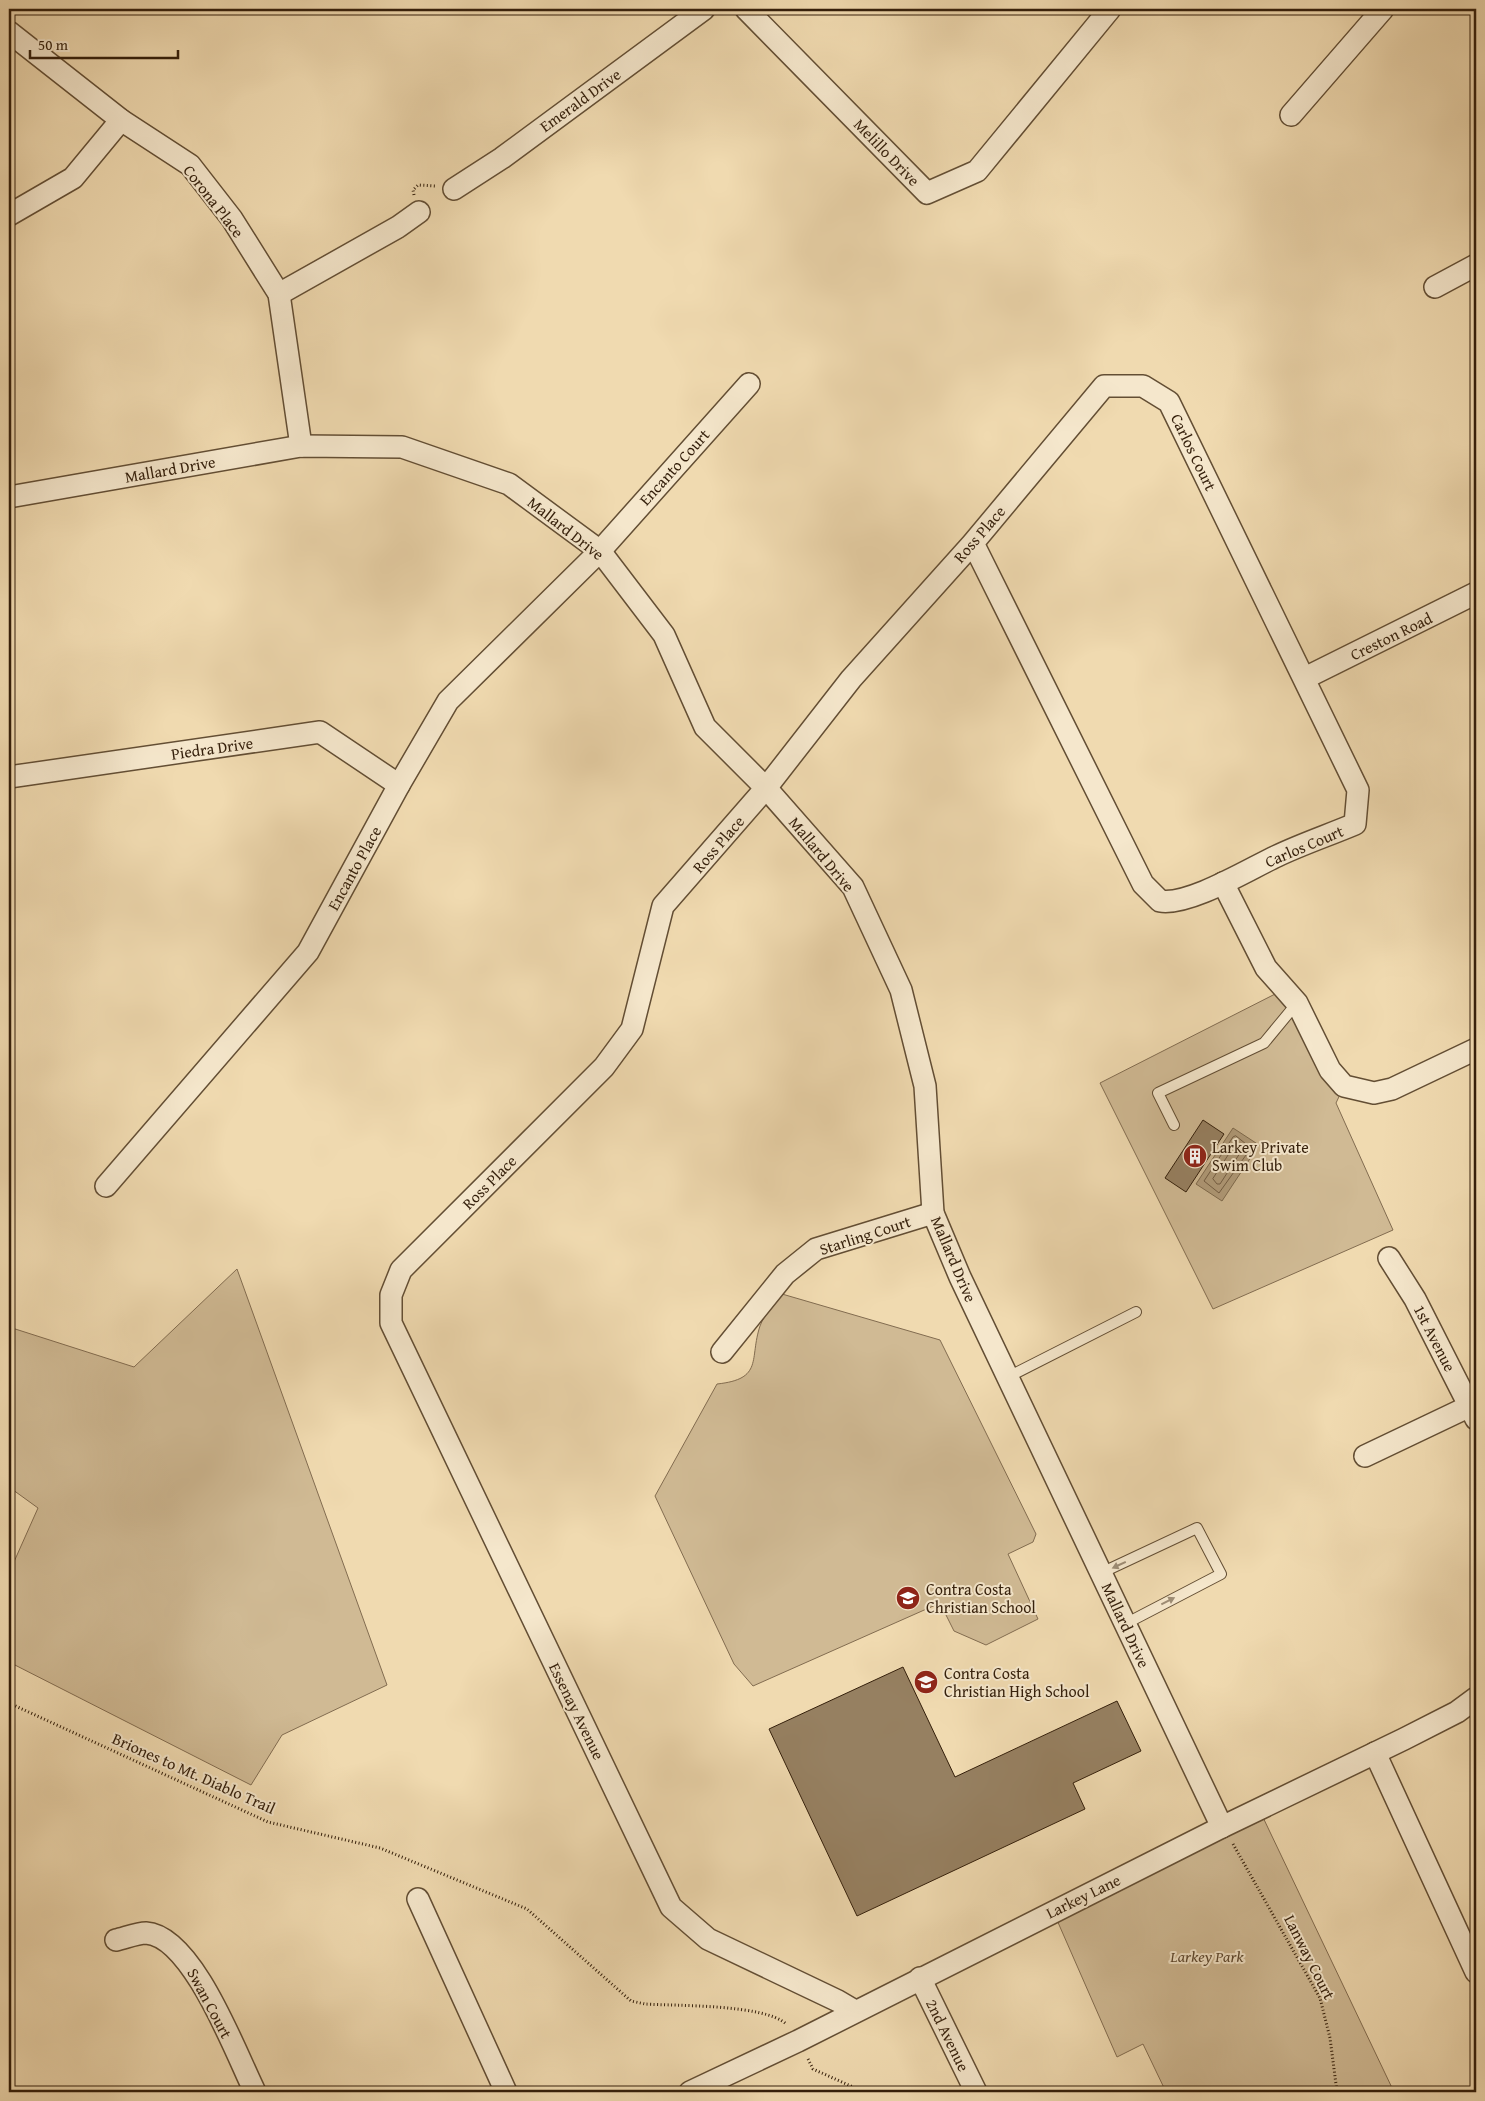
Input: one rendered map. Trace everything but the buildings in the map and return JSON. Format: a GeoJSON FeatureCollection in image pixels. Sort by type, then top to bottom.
{"type":"FeatureCollection","features":[{"type":"Feature","properties":{"kind":"street","name":"Emerald Drive"},"geometry":{"type":"LineString","coordinates":[[454,190],[502,158],[704,9]]}},
{"type":"Feature","properties":{"kind":"street","name":"Melillo Drive"},"geometry":{"type":"LineString","coordinates":[[746,9],[927,193],[977,171],[1110,9]]}},
{"type":"Feature","properties":{"kind":"street"},"geometry":{"type":"LineString","coordinates":[[1291,115],[1383,9]]}},
{"type":"Feature","properties":{"kind":"street","name":"Corona Place"},"geometry":{"type":"LineString","coordinates":[[9,32],[121,120],[190,165],[232,219],[279,294],[301,446]]}},
{"type":"Feature","properties":{"kind":"street"},"geometry":{"type":"LineString","coordinates":[[9,215],[73,178],[121,120]]}},
{"type":"Feature","properties":{"kind":"street"},"geometry":{"type":"LineString","coordinates":[[279,294],[398,227],[419,212]]}},
{"type":"Feature","properties":{"kind":"street"},"geometry":{"type":"LineString","coordinates":[[1435,286],[1476,265]]}},
{"type":"Feature","properties":{"kind":"street","name":"Encanto Court"},"geometry":{"type":"LineString","coordinates":[[600,551],[749,384]]}},
{"type":"Feature","properties":{"kind":"street","name":"Ross Place"},"geometry":{"type":"LineString","coordinates":[[391,1323],[392,1295],[401,1270],[604,1067],[632,1029],[663,906],[766,788],[851,679],[973,543],[1104,386]]}},
{"type":"Feature","properties":{"kind":"street","name":"Carlos Court"},"geometry":{"type":"LineString","coordinates":[[973,543],[1143,884],[1160,901],[1168,902],[1223,883],[1278,856],[1355,824],[1358,790],[1169,402],[1143,386],[1104,386]]}},
{"type":"Feature","properties":{"kind":"street","name":"Mallard Drive"},"geometry":{"type":"LineString","coordinates":[[9,497],[301,446],[402,447],[509,484],[600,551],[664,635],[705,727],[766,788],[853,887],[901,990],[925,1086],[933,1213],[960,1278],[1227,1835]]}},
{"type":"Feature","properties":{"kind":"street","name":"Encanto Place"},"geometry":{"type":"LineString","coordinates":[[106,1186],[308,952],[399,785],[448,701],[600,551]]}},
{"type":"Feature","properties":{"kind":"street","name":"Creston Road"},"geometry":{"type":"LineString","coordinates":[[1305,678],[1476,594]]}},
{"type":"Feature","properties":{"kind":"street","name":"Piedra Drive"},"geometry":{"type":"LineString","coordinates":[[9,777],[320,732],[399,785]]}},
{"type":"Feature","properties":{"kind":"street"},"geometry":{"type":"LineString","coordinates":[[1223,883],[1266,968],[1296,1003],[1330,1070],[1344,1086],[1374,1093],[1392,1089],[1476,1049]]}},
{"type":"Feature","properties":{"kind":"street","name":"Starling Court"},"geometry":{"type":"LineString","coordinates":[[722,1352],[785,1274],[816,1249],[933,1213]]}},
{"type":"Feature","properties":{"kind":"street","name":"1st Avenue"},"geometry":{"type":"LineString","coordinates":[[1389,1258],[1414,1299],[1473,1413]]}},
{"type":"Feature","properties":{"kind":"street","name":"Essenay Avenue"},"geometry":{"type":"LineString","coordinates":[[391,1323],[671,1907],[708,1939],[838,2001],[855,2011]]}},
{"type":"Feature","properties":{"kind":"street"},"geometry":{"type":"LineString","coordinates":[[1365,1456],[1473,1413]]}},
{"type":"Feature","properties":{"kind":"street","name":"Larkey Lane"},"geometry":{"type":"LineString","coordinates":[[690,2092],[798,2041],[920,1978],[1227,1835],[1375,1753],[1457,1712],[1476,1698]]}},
{"type":"Feature","properties":{"kind":"street"},"geometry":{"type":"LineString","coordinates":[[1375,1753],[1476,1972]]}},
{"type":"Feature","properties":{"kind":"street"},"geometry":{"type":"LineString","coordinates":[[418,1899],[506,2092]]}},
{"type":"Feature","properties":{"kind":"street","name":"Swan Court"},"geometry":{"type":"LineString","coordinates":[[116,1940],[147,1933],[174,1945],[198,1974],[255,2092]]}},
{"type":"Feature","properties":{"kind":"street","name":"2nd Avenue"},"geometry":{"type":"LineString","coordinates":[[920,1978],[976,2092]]}},
{"type":"Feature","properties":{"kind":"lane"},"geometry":{"type":"LineString","coordinates":[[1174,1125],[1158,1093],[1264,1043],[1296,1003]]}},
{"type":"Feature","properties":{"kind":"lane"},"geometry":{"type":"LineString","coordinates":[[1008,1377],[1136,1312]]}},
{"type":"Feature","properties":{"kind":"lane"},"geometry":{"type":"LineString","coordinates":[[1101,1573],[1197,1528],[1221,1574],[1125,1624]]}},
{"type":"Feature","properties":{"kind":"path"},"geometry":{"type":"LineString","coordinates":[[419,212],[413,190],[415,186],[427,184],[454,190]]}},
{"type":"Feature","properties":{"kind":"path","name":"Briones to Mt. Diablo Trail"},"geometry":{"type":"LineString","coordinates":[[9,1703],[268,1822],[380,1848],[527,1909],[631,2001],[645,2004],[750,2010],[781,2020],[792,2029],[813,2069],[864,2092]]}},
{"type":"Feature","properties":{"kind":"path","name":"Lanway Court"},"geometry":{"type":"LineString","coordinates":[[1227,1835],[1320,1998],[1330,2038],[1337,2092]]}},
{"type":"Feature","properties":{"kind":"green space"},"geometry":{"type":"Polygon","coordinates":[[[1283,990],[1344,1086],[1336,1103],[1393,1230],[1213,1309],[1100,1083],[1283,990]]]}},
{"type":"Feature","properties":{"kind":"green space"},"geometry":{"type":"Polygon","coordinates":[[[237,1269],[387,1685],[282,1735],[251,1785],[9,1662],[9,1573],[38,1508],[9,1487],[9,1327],[134,1367],[237,1269]]]}},
{"type":"Feature","properties":{"kind":"green space"},"geometry":{"type":"Polygon","coordinates":[[[782,1294],[940,1340],[1036,1534],[1033,1542],[1008,1554],[1038,1619],[986,1645],[954,1631],[940,1603],[753,1686],[734,1664],[655,1496],[717,1384],[742,1377],[752,1366],[760,1326],[767,1313],[782,1294]]]}},
{"type":"Feature","properties":{"kind":"green space","name":"Larkey Park"},"geometry":{"type":"Polygon","coordinates":[[[1259,1809],[1394,2092],[1166,2092],[1143,2044],[1117,2057],[1053,1911],[1259,1809]]]}},
{"type":"Feature","properties":{"kind":"water"},"geometry":{"type":"Polygon","coordinates":[[[1233,1128],[1259,1145],[1222,1201],[1196,1184],[1233,1128]]]}},
{"type":"Feature","properties":{"kind":"place","name":"Larkey Private Swim Club"},"geometry":{"type":"Point","coordinates":[1195,1156]}},
{"type":"Feature","properties":{"kind":"place","name":"Contra Costa Christian School"},"geometry":{"type":"Point","coordinates":[908,1598]}},
{"type":"Feature","properties":{"kind":"place","name":"Contra Costa Christian High School"},"geometry":{"type":"Point","coordinates":[926,1682]}}]}
